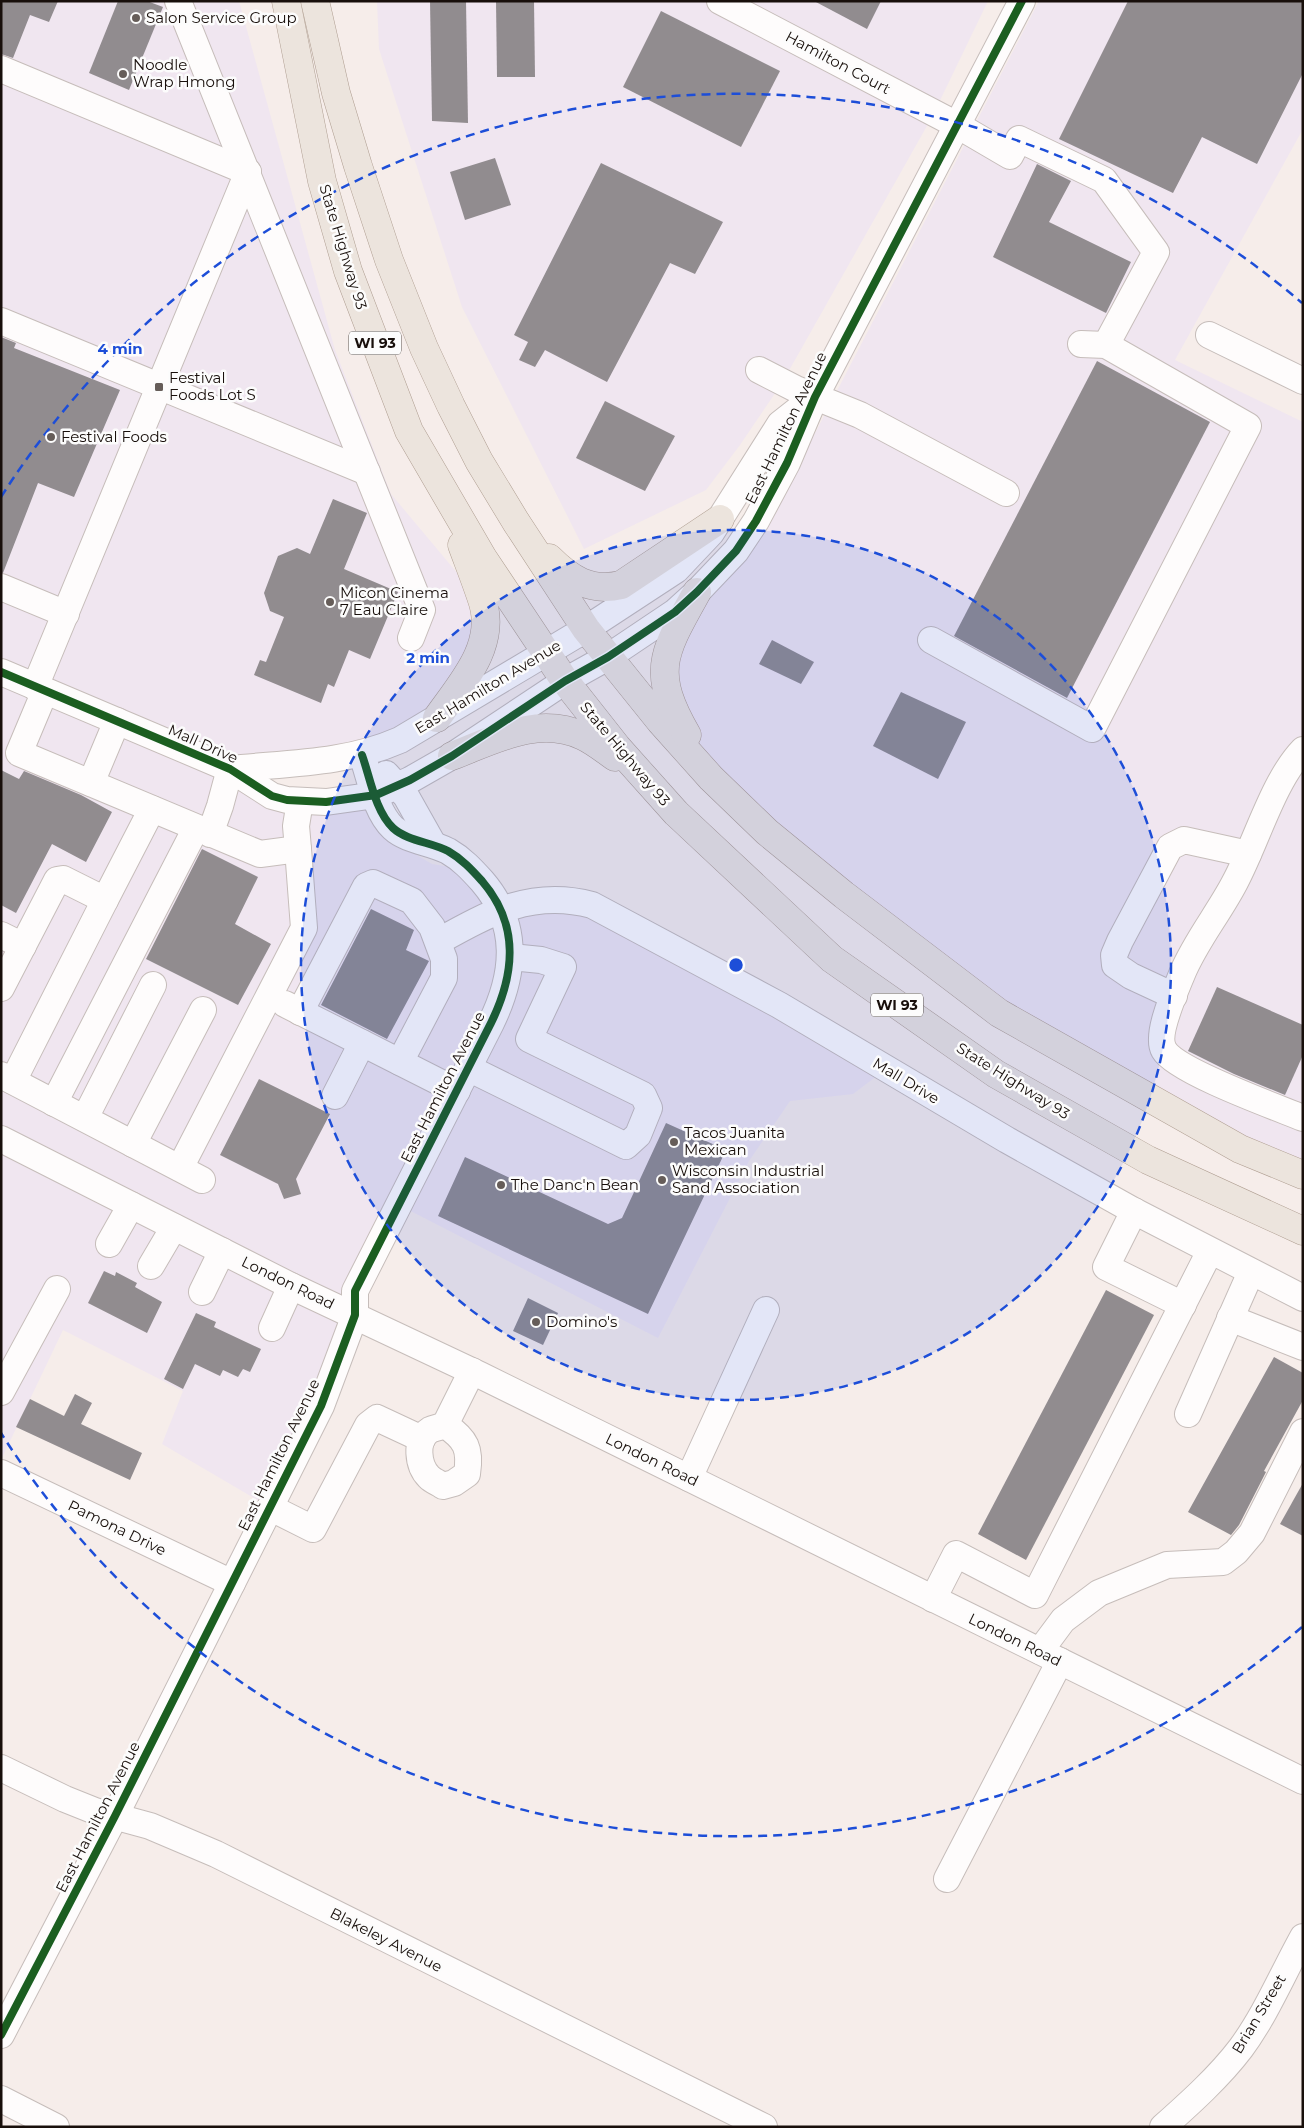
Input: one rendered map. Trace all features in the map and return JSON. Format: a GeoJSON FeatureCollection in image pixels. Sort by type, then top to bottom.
{"type":"FeatureCollection","features":[{"type":"Feature","properties":{"kind":"main road","name":"State Highway 93"},"geometry":{"type":"LineString","coordinates":[[286,1],[322,181],[348,271],[409,431],[483,558],[545,652],[565,681],[641,774],[676,814],[832,959],[996,1074],[1148,1160],[1303,1231]]}},
{"type":"Feature","properties":{"kind":"main road","name":"WI 93"},"geometry":{"type":"LineString","coordinates":[[315,1],[336,93],[389,260],[424,348],[451,406],[479,461],[516,522],[586,629],[660,721],[711,778],[767,832],[844,895],[999,1013],[1240,1148],[1303,1175]]}},
{"type":"Feature","properties":{"kind":"main road"},"geometry":{"type":"LineString","coordinates":[[436,718],[474,666],[484,641],[486,624],[484,605],[441,487]]}},
{"type":"Feature","properties":{"kind":"main road"},"geometry":{"type":"LineString","coordinates":[[516,522],[565,574],[581,583],[608,588],[621,585],[720,518]]}},
{"type":"Feature","properties":{"kind":"main road"},"geometry":{"type":"LineString","coordinates":[[697,592],[667,653],[664,681],[671,708],[711,778]]}},
{"type":"Feature","properties":{"kind":"main road"},"geometry":{"type":"LineString","coordinates":[[452,756],[518,731],[544,727],[585,736],[641,774]]}},
{"type":"Feature","properties":{"kind":"main road"},"geometry":{"type":"LineString","coordinates":[[1148,1160],[1252,1192],[1303,1212]]}},
{"type":"Feature","properties":{"kind":"street"},"geometry":{"type":"LineString","coordinates":[[178,1],[422,610],[411,638]]}},
{"type":"Feature","properties":{"kind":"street","name":"Hamilton Court"},"geometry":{"type":"LineString","coordinates":[[720,1],[957,125],[1010,156],[1019,140],[1104,180],[1156,252],[1094,344],[1248,426],[1092,729],[931,640]]}},
{"type":"Feature","properties":{"kind":"street","name":"East Hamilton Avenue"},"geometry":{"type":"LineString","coordinates":[[387,790],[452,756],[565,681],[608,657],[674,612],[697,592],[736,551],[756,520],[787,463],[815,397],[1022,1]]}},
{"type":"Feature","properties":{"kind":"street"},"geometry":{"type":"LineString","coordinates":[[1,68],[248,172]]}},
{"type":"Feature","properties":{"kind":"street"},"geometry":{"type":"LineString","coordinates":[[248,172],[66,614],[40,689],[10,749],[260,854],[298,849]]}},
{"type":"Feature","properties":{"kind":"street"},"geometry":{"type":"LineString","coordinates":[[1,321],[367,472]]}},
{"type":"Feature","properties":{"kind":"street"},"geometry":{"type":"LineString","coordinates":[[1209,335],[1303,382]]}},
{"type":"Feature","properties":{"kind":"street"},"geometry":{"type":"LineString","coordinates":[[759,370],[796,389],[866,418],[1006,493]]}},
{"type":"Feature","properties":{"kind":"street","name":"East Hamilton Avenue"},"geometry":{"type":"LineString","coordinates":[[1,2034],[115,1816],[321,1406],[355,1315],[355,1290],[501,1002],[511,957],[509,932],[501,909],[492,894],[467,864],[433,844],[403,835],[394,830],[386,820],[387,790],[362,755],[400,740],[586,629],[676,570],[696,550],[720,518],[780,424],[815,397]]}},
{"type":"Feature","properties":{"kind":"street"},"geometry":{"type":"LineString","coordinates":[[1,587],[66,614]]}},
{"type":"Feature","properties":{"kind":"street","name":"Mall Drive"},"geometry":{"type":"LineString","coordinates":[[1,672],[230,769],[272,796],[300,801],[345,800],[387,790]]}},
{"type":"Feature","properties":{"kind":"street"},"geometry":{"type":"LineString","coordinates":[[91,783],[117,721]]}},
{"type":"Feature","properties":{"kind":"street"},"geometry":{"type":"LineString","coordinates":[[1303,750],[1293,762],[1280,786],[1236,881],[1183,972],[1161,1035],[1164,1050],[1187,1069],[1303,1118]]}},
{"type":"Feature","properties":{"kind":"street","name":"Mall Drive"},"geometry":{"type":"LineString","coordinates":[[230,769],[362,755]]}},
{"type":"Feature","properties":{"kind":"street"},"geometry":{"type":"LineString","coordinates":[[54,1103],[203,831],[220,806],[230,769]]}},
{"type":"Feature","properties":{"kind":"street"},"geometry":{"type":"LineString","coordinates":[[180,1168],[304,928],[296,826],[300,801]]}},
{"type":"Feature","properties":{"kind":"street"},"geometry":{"type":"LineString","coordinates":[[152,809],[105,900],[7,1078],[202,1180]]}},
{"type":"Feature","properties":{"kind":"street"},"geometry":{"type":"LineString","coordinates":[[1174,996],[1131,976],[1115,966],[1114,955],[1120,941],[1170,847],[1184,840],[1248,854]]}},
{"type":"Feature","properties":{"kind":"street"},"geometry":{"type":"LineString","coordinates":[[1,988],[12,940],[56,880],[64,879],[105,900]]}},
{"type":"Feature","properties":{"kind":"street"},"geometry":{"type":"LineString","coordinates":[[300,1012],[366,886],[373,883],[412,901],[432,927],[439,941],[444,959],[444,978],[400,1062]]}},
{"type":"Feature","properties":{"kind":"street","name":"Mall Drive"},"geometry":{"type":"LineString","coordinates":[[439,941],[501,909],[552,900],[574,901],[592,906],[779,1005],[1007,1140],[1134,1211],[1303,1298]]}},
{"type":"Feature","properties":{"kind":"street"},"geometry":{"type":"LineString","coordinates":[[268,996],[400,1062],[462,1080],[626,1146],[638,1135],[649,1108],[643,1095],[529,1039],[563,967],[541,960],[511,957]]}},
{"type":"Feature","properties":{"kind":"street"},"geometry":{"type":"LineString","coordinates":[[85,1118],[153,985]]}},
{"type":"Feature","properties":{"kind":"street"},"geometry":{"type":"LineString","coordinates":[[501,1002],[540,1016]]}},
{"type":"Feature","properties":{"kind":"street"},"geometry":{"type":"LineString","coordinates":[[133,1144],[203,1010]]}},
{"type":"Feature","properties":{"kind":"street"},"geometry":{"type":"LineString","coordinates":[[335,1096],[362,1043]]}},
{"type":"Feature","properties":{"kind":"street","name":"London Road"},"geometry":{"type":"LineString","coordinates":[[1,1139],[291,1286],[472,1371],[1303,1781]]}},
{"type":"Feature","properties":{"kind":"street"},"geometry":{"type":"LineString","coordinates":[[109,1244],[131,1205]]}},
{"type":"Feature","properties":{"kind":"street"},"geometry":{"type":"LineString","coordinates":[[1134,1211],[1106,1267],[1182,1306]]}},
{"type":"Feature","properties":{"kind":"street"},"geometry":{"type":"LineString","coordinates":[[151,1266],[174,1226]]}},
{"type":"Feature","properties":{"kind":"street"},"geometry":{"type":"LineString","coordinates":[[202,1292],[222,1251]]}},
{"type":"Feature","properties":{"kind":"street"},"geometry":{"type":"LineString","coordinates":[[933,1599],[956,1554],[1035,1595],[1210,1251]]}},
{"type":"Feature","properties":{"kind":"street"},"geometry":{"type":"LineString","coordinates":[[1188,1414],[1251,1272]]}},
{"type":"Feature","properties":{"kind":"street"},"geometry":{"type":"LineString","coordinates":[[272,1328],[291,1286]]}},
{"type":"Feature","properties":{"kind":"street"},"geometry":{"type":"LineString","coordinates":[[1,1392],[57,1289]]}},
{"type":"Feature","properties":{"kind":"street"},"geometry":{"type":"LineString","coordinates":[[688,1478],[766,1310]]}},
{"type":"Feature","properties":{"kind":"street"},"geometry":{"type":"LineString","coordinates":[[1230,1318],[1303,1347]]}},
{"type":"Feature","properties":{"kind":"street"},"geometry":{"type":"LineString","coordinates":[[445,1425],[459,1434],[467,1447],[469,1459],[467,1474],[454,1483],[443,1486],[430,1478],[421,1466],[419,1453],[422,1438],[429,1430],[445,1425],[472,1371]]}},
{"type":"Feature","properties":{"kind":"street"},"geometry":{"type":"LineString","coordinates":[[271,1508],[313,1529],[368,1425],[377,1418],[422,1438]]}},
{"type":"Feature","properties":{"kind":"street"},"geometry":{"type":"LineString","coordinates":[[947,1879],[1050,1656],[1064,1620],[1099,1592],[1167,1565],[1223,1562],[1236,1552],[1252,1533],[1303,1432]]}},
{"type":"Feature","properties":{"kind":"street","name":"Pamona Drive"},"geometry":{"type":"LineString","coordinates":[[1,1473],[232,1584]]}},
{"type":"Feature","properties":{"kind":"street","name":"Blakeley Avenue"},"geometry":{"type":"LineString","coordinates":[[1,1768],[65,1799],[150,1826],[216,1854],[764,2127]]}},
{"type":"Feature","properties":{"kind":"street","name":"Brian Street"},"geometry":{"type":"LineString","coordinates":[[1163,2127],[1217,2075],[1242,2047],[1259,2020],[1303,1936]]}},
{"type":"Feature","properties":{"kind":"street"},"geometry":{"type":"LineString","coordinates":[[1,2100],[56,2127]]}},
{"type":"Feature","properties":{"kind":"shaded area"},"geometry":{"type":"Polygon","coordinates":[[[1,1],[239,1],[335,350],[391,494],[484,605],[486,624],[437,718],[276,764],[259,789],[366,798],[401,846],[432,864],[473,871],[492,894],[553,900],[886,1069],[853,1094],[790,1101],[749,1161],[658,1338],[399,1205],[271,1508],[162,1444],[183,1391],[63,1330],[1,1460],[1,1]]]}},
{"type":"Feature","properties":{"kind":"shaded area"},"geometry":{"type":"Polygon","coordinates":[[[377,1],[988,1],[932,117],[782,383],[740,445],[706,490],[584,549],[462,307],[379,49],[377,1]]]}},
{"type":"Feature","properties":{"kind":"shaded area"},"geometry":{"type":"Polygon","coordinates":[[[1039,1],[1303,1],[1303,129],[1175,360],[1303,422],[1303,1175],[999,1013],[711,778],[665,681],[704,599],[724,583],[745,557],[796,470],[1039,1]]]}},
{"type":"Feature","properties":{"kind":"building"},"geometry":{"type":"Polygon","coordinates":[[[1,1],[58,1],[49,22],[30,15],[13,58],[1,54],[1,1]]]}},
{"type":"Feature","properties":{"kind":"building"},"geometry":{"type":"Polygon","coordinates":[[[118,1],[147,1],[163,7],[129,90],[89,73],[118,1]]]}},
{"type":"Feature","properties":{"kind":"building"},"geometry":{"type":"Polygon","coordinates":[[[430,1],[466,1],[468,123],[432,121],[430,1]]]}},
{"type":"Feature","properties":{"kind":"building"},"geometry":{"type":"Polygon","coordinates":[[[496,1],[534,1],[535,77],[497,77],[496,1]]]}},
{"type":"Feature","properties":{"kind":"building"},"geometry":{"type":"Polygon","coordinates":[[[814,1],[881,1],[867,29],[814,1]]]}},
{"type":"Feature","properties":{"kind":"building"},"geometry":{"type":"Polygon","coordinates":[[[1128,1],[1303,1],[1303,73],[1257,164],[1202,137],[1173,193],[1059,139],[1128,1]]]}},
{"type":"Feature","properties":{"kind":"building"},"geometry":{"type":"Polygon","coordinates":[[[661,11],[780,71],[741,147],[623,87],[661,11]]]}},
{"type":"Feature","properties":{"kind":"building"},"geometry":{"type":"Polygon","coordinates":[[[495,158],[511,205],[465,220],[450,172],[495,158]]]}},
{"type":"Feature","properties":{"kind":"building"},"geometry":{"type":"Polygon","coordinates":[[[601,163],[723,222],[695,274],[670,263],[607,382],[545,350],[535,367],[519,360],[528,342],[514,335],[601,163]]]}},
{"type":"Feature","properties":{"kind":"building"},"geometry":{"type":"Polygon","coordinates":[[[1037,164],[1071,181],[1049,222],[1131,262],[1106,313],[993,257],[1037,164]]]}},
{"type":"Feature","properties":{"kind":"building","name":"Festival Foods"},"geometry":{"type":"Polygon","coordinates":[[[1,337],[16,343],[14,348],[120,390],[74,497],[38,483],[3,573],[1,572],[1,337]]]}},
{"type":"Feature","properties":{"kind":"building"},"geometry":{"type":"Polygon","coordinates":[[[1097,361],[1210,422],[1067,698],[954,636],[1097,361]]]}},
{"type":"Feature","properties":{"kind":"building"},"geometry":{"type":"Polygon","coordinates":[[[605,401],[675,436],[645,491],[576,458],[605,401]]]}},
{"type":"Feature","properties":{"kind":"building","name":"Micon Cinema 7 Eau Claire"},"geometry":{"type":"Polygon","coordinates":[[[333,499],[367,513],[344,569],[398,592],[370,659],[349,650],[334,687],[328,684],[321,703],[254,675],[260,660],[266,662],[284,617],[270,611],[264,593],[278,556],[297,548],[310,554],[333,499]]]}},
{"type":"Feature","properties":{"kind":"building"},"geometry":{"type":"Polygon","coordinates":[[[772,640],[814,662],[801,684],[759,664],[772,640]]]}},
{"type":"Feature","properties":{"kind":"building"},"geometry":{"type":"Polygon","coordinates":[[[901,692],[966,722],[938,779],[873,746],[901,692]]]}},
{"type":"Feature","properties":{"kind":"building"},"geometry":{"type":"Polygon","coordinates":[[[1,770],[19,779],[24,771],[81,795],[112,812],[86,862],[52,844],[16,913],[1,905],[1,770]]]}},
{"type":"Feature","properties":{"kind":"building"},"geometry":{"type":"Polygon","coordinates":[[[202,849],[258,877],[235,924],[271,944],[238,1005],[146,959],[202,849]]]}},
{"type":"Feature","properties":{"kind":"building"},"geometry":{"type":"Polygon","coordinates":[[[371,909],[414,930],[406,950],[429,961],[387,1039],[321,1005],[371,909]]]}},
{"type":"Feature","properties":{"kind":"building"},"geometry":{"type":"Polygon","coordinates":[[[1217,987],[1303,1025],[1303,1055],[1285,1095],[1234,1074],[1188,1051],[1217,987]]]}},
{"type":"Feature","properties":{"kind":"building"},"geometry":{"type":"Polygon","coordinates":[[[259,1079],[330,1114],[296,1179],[301,1194],[284,1199],[278,1184],[220,1155],[259,1079]]]}},
{"type":"Feature","properties":{"kind":"building"},"geometry":{"type":"Polygon","coordinates":[[[666,1123],[726,1150],[648,1314],[438,1216],[465,1157],[608,1224],[622,1218],[666,1123]]]}},
{"type":"Feature","properties":{"kind":"building"},"geometry":{"type":"Polygon","coordinates":[[[104,1271],[115,1276],[116,1272],[137,1283],[135,1287],[162,1302],[147,1333],[88,1303],[104,1271]]]}},
{"type":"Feature","properties":{"kind":"building"},"geometry":{"type":"Polygon","coordinates":[[[1106,1290],[1154,1315],[1026,1560],[978,1534],[1106,1290]]]}},
{"type":"Feature","properties":{"kind":"building","name":"Domino's"},"geometry":{"type":"Polygon","coordinates":[[[528,1298],[558,1313],[543,1345],[513,1331],[528,1298]]]}},
{"type":"Feature","properties":{"kind":"building"},"geometry":{"type":"Polygon","coordinates":[[[196,1313],[216,1322],[214,1327],[261,1349],[250,1372],[243,1369],[238,1377],[223,1370],[220,1376],[195,1364],[183,1389],[164,1379],[196,1313]]]}},
{"type":"Feature","properties":{"kind":"building"},"geometry":{"type":"Polygon","coordinates":[[[1274,1357],[1303,1373],[1303,1400],[1264,1471],[1266,1472],[1239,1525],[1231,1535],[1188,1512],[1274,1357]]]}},
{"type":"Feature","properties":{"kind":"building"},"geometry":{"type":"Polygon","coordinates":[[[75,1394],[92,1403],[81,1424],[142,1453],[130,1480],[16,1427],[30,1399],[64,1416],[75,1394]]]}},
{"type":"Feature","properties":{"kind":"building"},"geometry":{"type":"Polygon","coordinates":[[[1303,1483],[1303,1536],[1280,1524],[1303,1483]]]}},
{"type":"Feature","properties":{"kind":"cycle path"},"geometry":{"type":"LineString","coordinates":[[1,672],[230,769],[272,796],[287,800],[326,802],[376,795],[410,780],[452,756],[565,681],[608,657],[675,612],[697,592],[736,551],[756,521],[787,463],[815,397],[1022,1]]}},
{"type":"Feature","properties":{"kind":"cycle path"},"geometry":{"type":"LineString","coordinates":[[1,2035],[115,1816],[321,1406],[355,1315],[355,1291],[491,1023],[505,986],[509,968],[508,932],[503,915],[494,898],[482,881],[453,854],[405,836],[393,828],[377,803],[362,755]]}},
{"type":"Feature","properties":{"kind":"place","name":"Salon Service Group"},"geometry":{"type":"Point","coordinates":[136,18]}},
{"type":"Feature","properties":{"kind":"place","name":"Noodle Wrap Hmong"},"geometry":{"type":"Point","coordinates":[123,74]}},
{"type":"Feature","properties":{"kind":"place","name":"Festival Foods Lot S"},"geometry":{"type":"Point","coordinates":[159,387]}},
{"type":"Feature","properties":{"kind":"place","name":"Festival Foods"},"geometry":{"type":"Point","coordinates":[51,437]}},
{"type":"Feature","properties":{"kind":"place","name":"Micon Cinema 7 Eau Claire"},"geometry":{"type":"Point","coordinates":[330,602]}},
{"type":"Feature","properties":{"kind":"place","name":"Tacos Juanita Mexican"},"geometry":{"type":"Point","coordinates":[674,1142]}},
{"type":"Feature","properties":{"kind":"place","name":"Wisconsin Industrial Sand Association"},"geometry":{"type":"Point","coordinates":[662,1180]}},
{"type":"Feature","properties":{"kind":"place","name":"The Danc'n Bean"},"geometry":{"type":"Point","coordinates":[501,1185]}},
{"type":"Feature","properties":{"kind":"place","name":"Domino's"},"geometry":{"type":"Point","coordinates":[536,1322]}}]}
